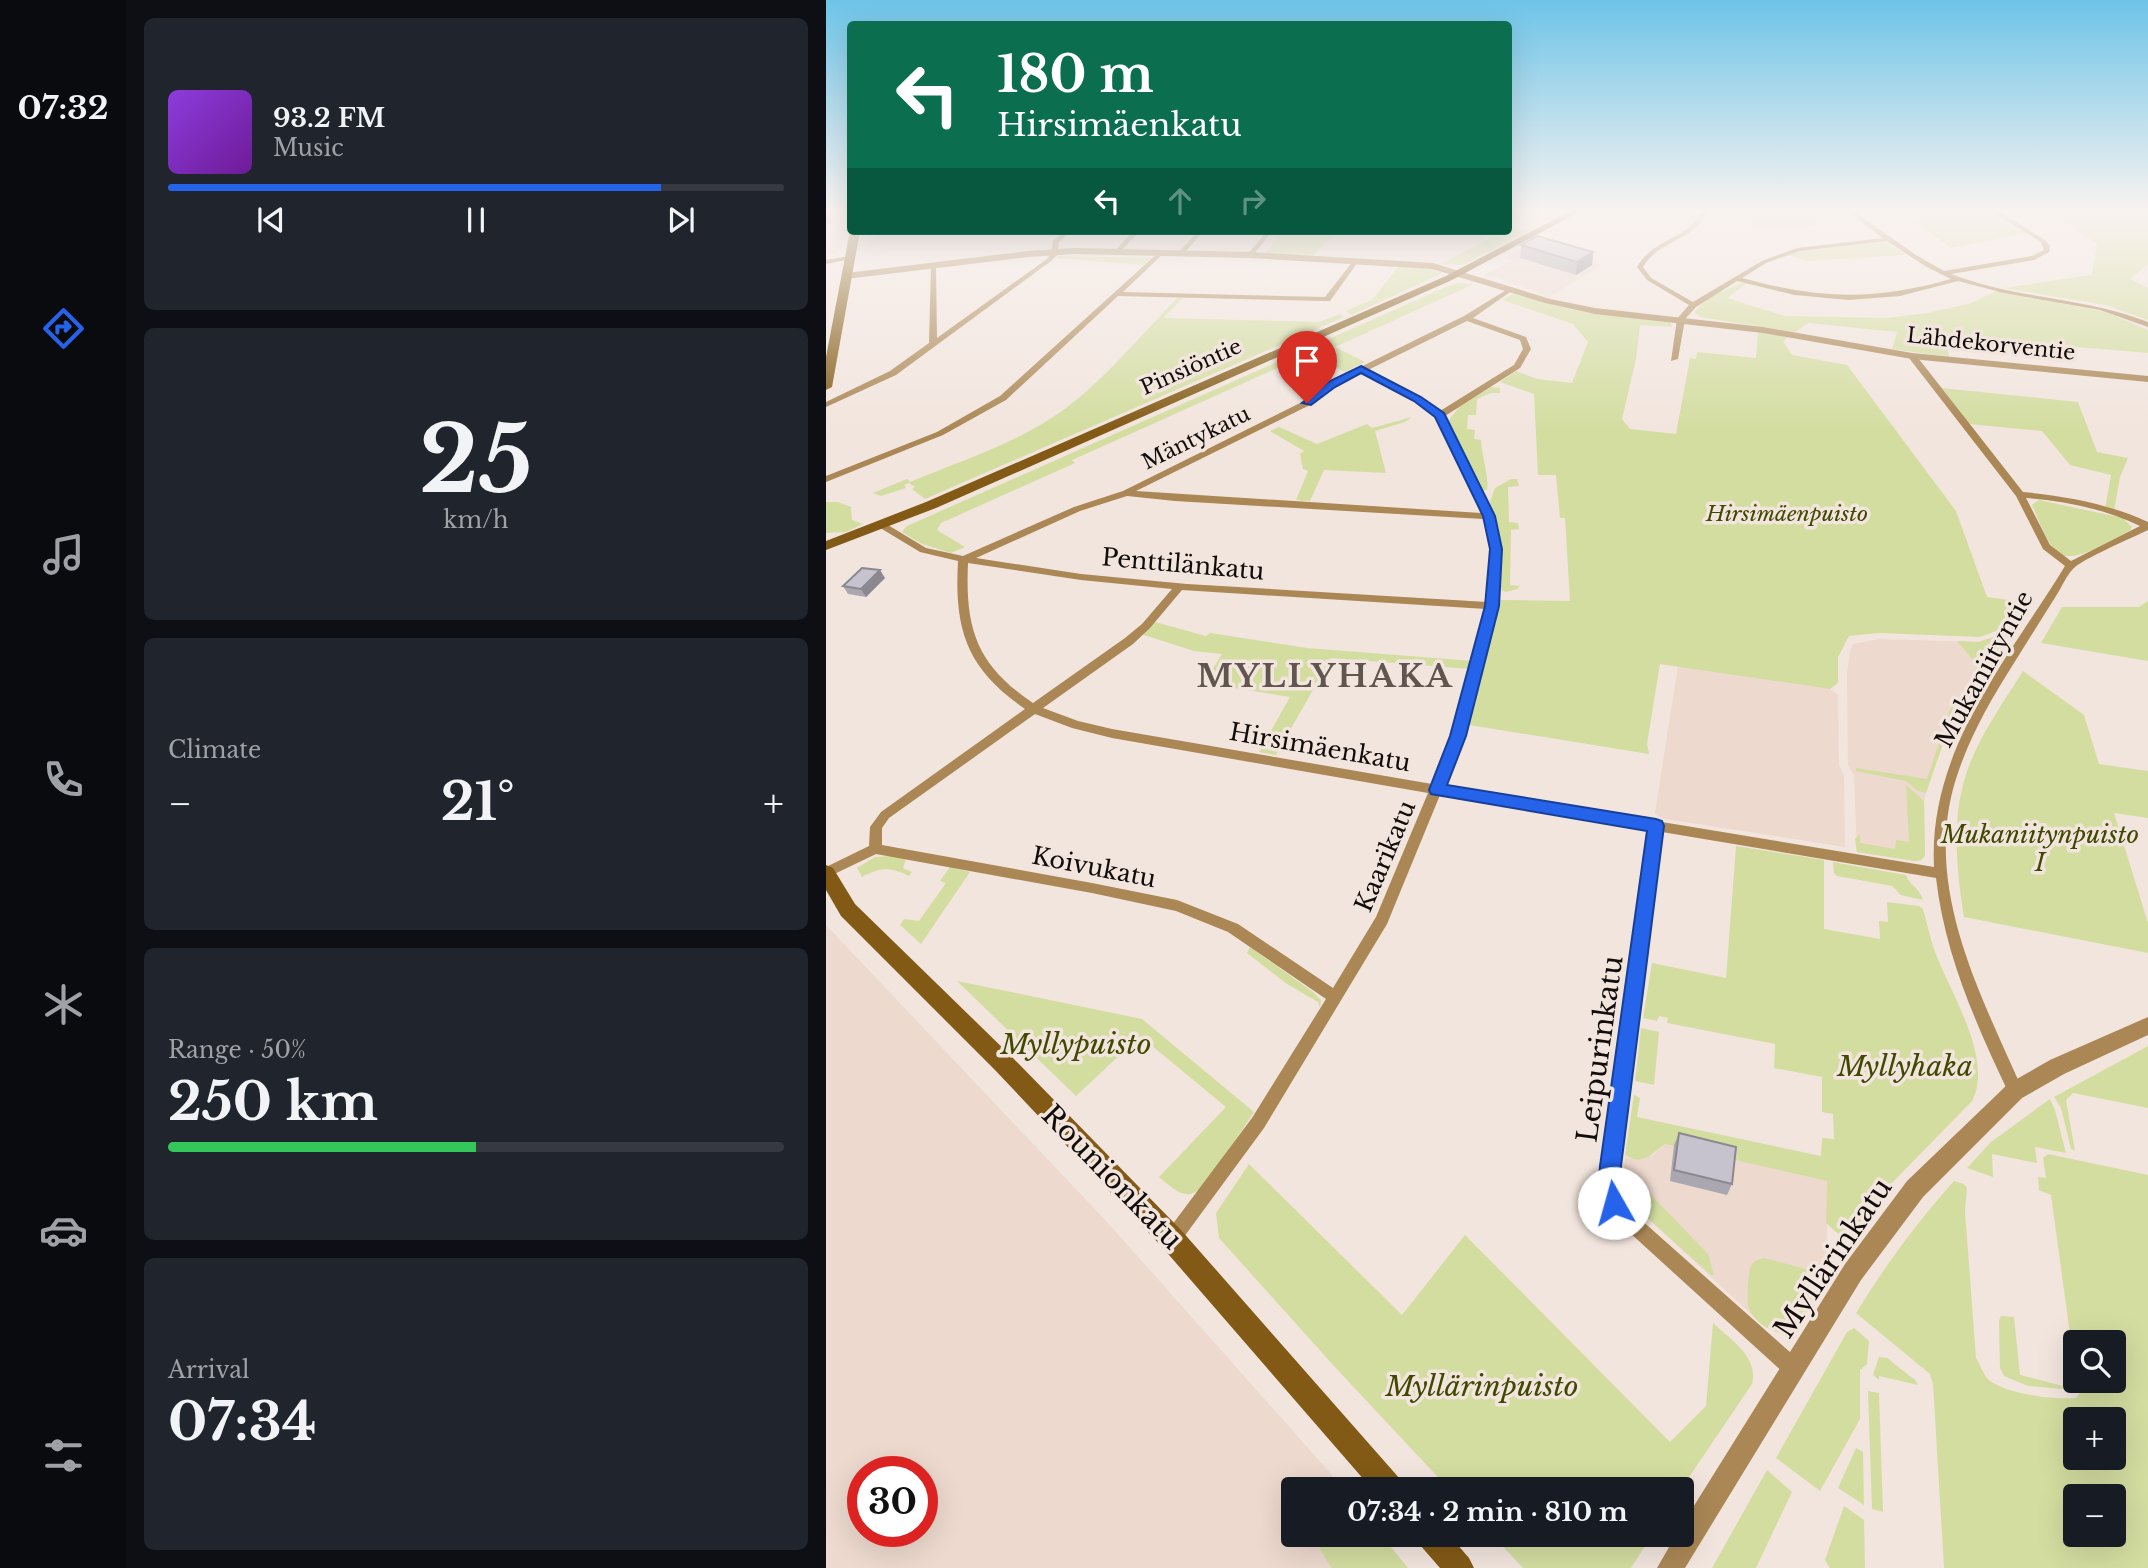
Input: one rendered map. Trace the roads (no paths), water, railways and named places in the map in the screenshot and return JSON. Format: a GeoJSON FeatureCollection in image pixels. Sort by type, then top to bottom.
{"type":"FeatureCollection","features":[{"type":"Feature","properties":{"kind":"main road"},"geometry":{"type":"LineString","coordinates":[[826,387],[845,283]]}},
{"type":"Feature","properties":{"kind":"main road","name":"Pinsiöntie"},"geometry":{"type":"LineString","coordinates":[[826,554],[883,526],[1437,283]]}},
{"type":"Feature","properties":{"kind":"main road","name":"Pinsiöntie"},"geometry":{"type":"LineString","coordinates":[[826,546],[883,526]]}},
{"type":"Feature","properties":{"kind":"main road","name":"Rounionkatu"},"geometry":{"type":"LineString","coordinates":[[826,873],[848,910],[1003,1063],[1172,1238],[1380,1477]]}},
{"type":"Feature","properties":{"kind":"main road"},"geometry":{"type":"LineString","coordinates":[[1441,1547],[1459,1568]]}},
{"type":"Feature","properties":{"kind":"street"},"geometry":{"type":"LineString","coordinates":[[933,283],[933,344]]}},
{"type":"Feature","properties":{"kind":"street"},"geometry":{"type":"LineString","coordinates":[[826,405],[879,382],[1017,283]]}},
{"type":"Feature","properties":{"kind":"street"},"geometry":{"type":"LineString","coordinates":[[826,479],[941,433],[985,410],[1003,398],[1128,283]]}},
{"type":"Feature","properties":{"kind":"street"},"geometry":{"type":"LineString","coordinates":[[1116,294],[1327,299],[1339,283]]}},
{"type":"Feature","properties":{"kind":"street","name":"Lähdekorventie"},"geometry":{"type":"LineString","coordinates":[[1490,283],[1584,309],[1763,330],[1912,356],[2148,379]]}},
{"type":"Feature","properties":{"kind":"street"},"geometry":{"type":"LineString","coordinates":[[1656,283],[1693,305]]}},
{"type":"Feature","properties":{"kind":"street"},"geometry":{"type":"LineString","coordinates":[[1674,359],[1681,319],[1693,305],[1731,283]]}},
{"type":"Feature","properties":{"kind":"street"},"geometry":{"type":"LineString","coordinates":[[1754,283],[1806,297],[1855,299],[1915,291],[1942,283]]}},
{"type":"Feature","properties":{"kind":"street"},"geometry":{"type":"LineString","coordinates":[[1978,283],[2100,308],[2148,325]]}},
{"type":"Feature","properties":{"kind":"street","name":"Mäntykatu"},"geometry":{"type":"LineString","coordinates":[[963,560],[1077,509],[1126,493],[1307,403],[1331,384],[1468,318],[1510,290]]}},
{"type":"Feature","properties":{"kind":"street"},"geometry":{"type":"LineString","coordinates":[[1440,415],[1517,366],[1527,349],[1523,339],[1468,318]]}},
{"type":"Feature","properties":{"kind":"street"},"geometry":{"type":"LineString","coordinates":[[1912,356],[2020,495],[2046,547],[2070,565],[2148,526]]}},
{"type":"Feature","properties":{"kind":"street","name":"Kaarikatu"},"geometry":{"type":"LineString","coordinates":[[1172,1238],[1258,1123],[1382,920],[1458,736],[1492,606],[1496,549],[1489,516],[1440,415],[1418,399],[1361,369]]}},
{"type":"Feature","properties":{"kind":"street"},"geometry":{"type":"LineString","coordinates":[[1126,493],[1489,516]]}},
{"type":"Feature","properties":{"kind":"street"},"geometry":{"type":"LineString","coordinates":[[2020,495],[2062,501],[2129,517],[2148,526]]}},
{"type":"Feature","properties":{"kind":"street","name":"Penttilänkatu"},"geometry":{"type":"LineString","coordinates":[[883,526],[923,550],[963,560],[1081,577],[1492,606]]}},
{"type":"Feature","properties":{"kind":"street","name":"Hirsimäenkatu"},"geometry":{"type":"LineString","coordinates":[[963,560],[963,624],[973,648],[1005,688],[1032,708],[1116,735],[1942,874]]}},
{"type":"Feature","properties":{"kind":"street","name":"Mukaniityntie"},"geometry":{"type":"LineString","coordinates":[[2015,1091],[1963,971],[1947,909],[1941,837],[1945,801],[1956,763],[1996,685],[2070,565]]}},
{"type":"Feature","properties":{"kind":"street"},"geometry":{"type":"LineString","coordinates":[[826,873],[876,849],[876,827],[885,815],[1129,641],[1180,586]]}},
{"type":"Feature","properties":{"kind":"street","name":"Leipurinkatu"},"geometry":{"type":"LineString","coordinates":[[1656,826],[1609,1187],[1614,1203],[1624,1216],[1794,1369]]}},
{"type":"Feature","properties":{"kind":"street","name":"Koivukatu"},"geometry":{"type":"LineString","coordinates":[[876,849],[1092,888],[1197,912],[1233,928],[1311,984],[1336,998]]}},
{"type":"Feature","properties":{"kind":"street","name":"Myllärinkatu"},"geometry":{"type":"LineString","coordinates":[[1670,1568],[1853,1272],[1915,1189],[2015,1091],[2057,1067],[2148,1026]]}},
{"type":"Feature","properties":{"kind":"district","name":"MYLLYHAKA"},"geometry":{"type":"Point","coordinates":[1325,676]}},
{"type":"Feature","properties":{"kind":"park label","name":"Hirsimäenpuisto"},"geometry":{"type":"Point","coordinates":[1787,514]}},
{"type":"Feature","properties":{"kind":"park label","name":"Mukaniitynpuisto I"},"geometry":{"type":"Point","coordinates":[2040,848]}},
{"type":"Feature","properties":{"kind":"park label","name":"Myllypuisto"},"geometry":{"type":"Point","coordinates":[1076,1044]}},
{"type":"Feature","properties":{"kind":"park label","name":"Myllyhaka"},"geometry":{"type":"Point","coordinates":[1905,1066]}},
{"type":"Feature","properties":{"kind":"park label","name":"Myllärinpuisto"},"geometry":{"type":"Point","coordinates":[1482,1386]}}]}
